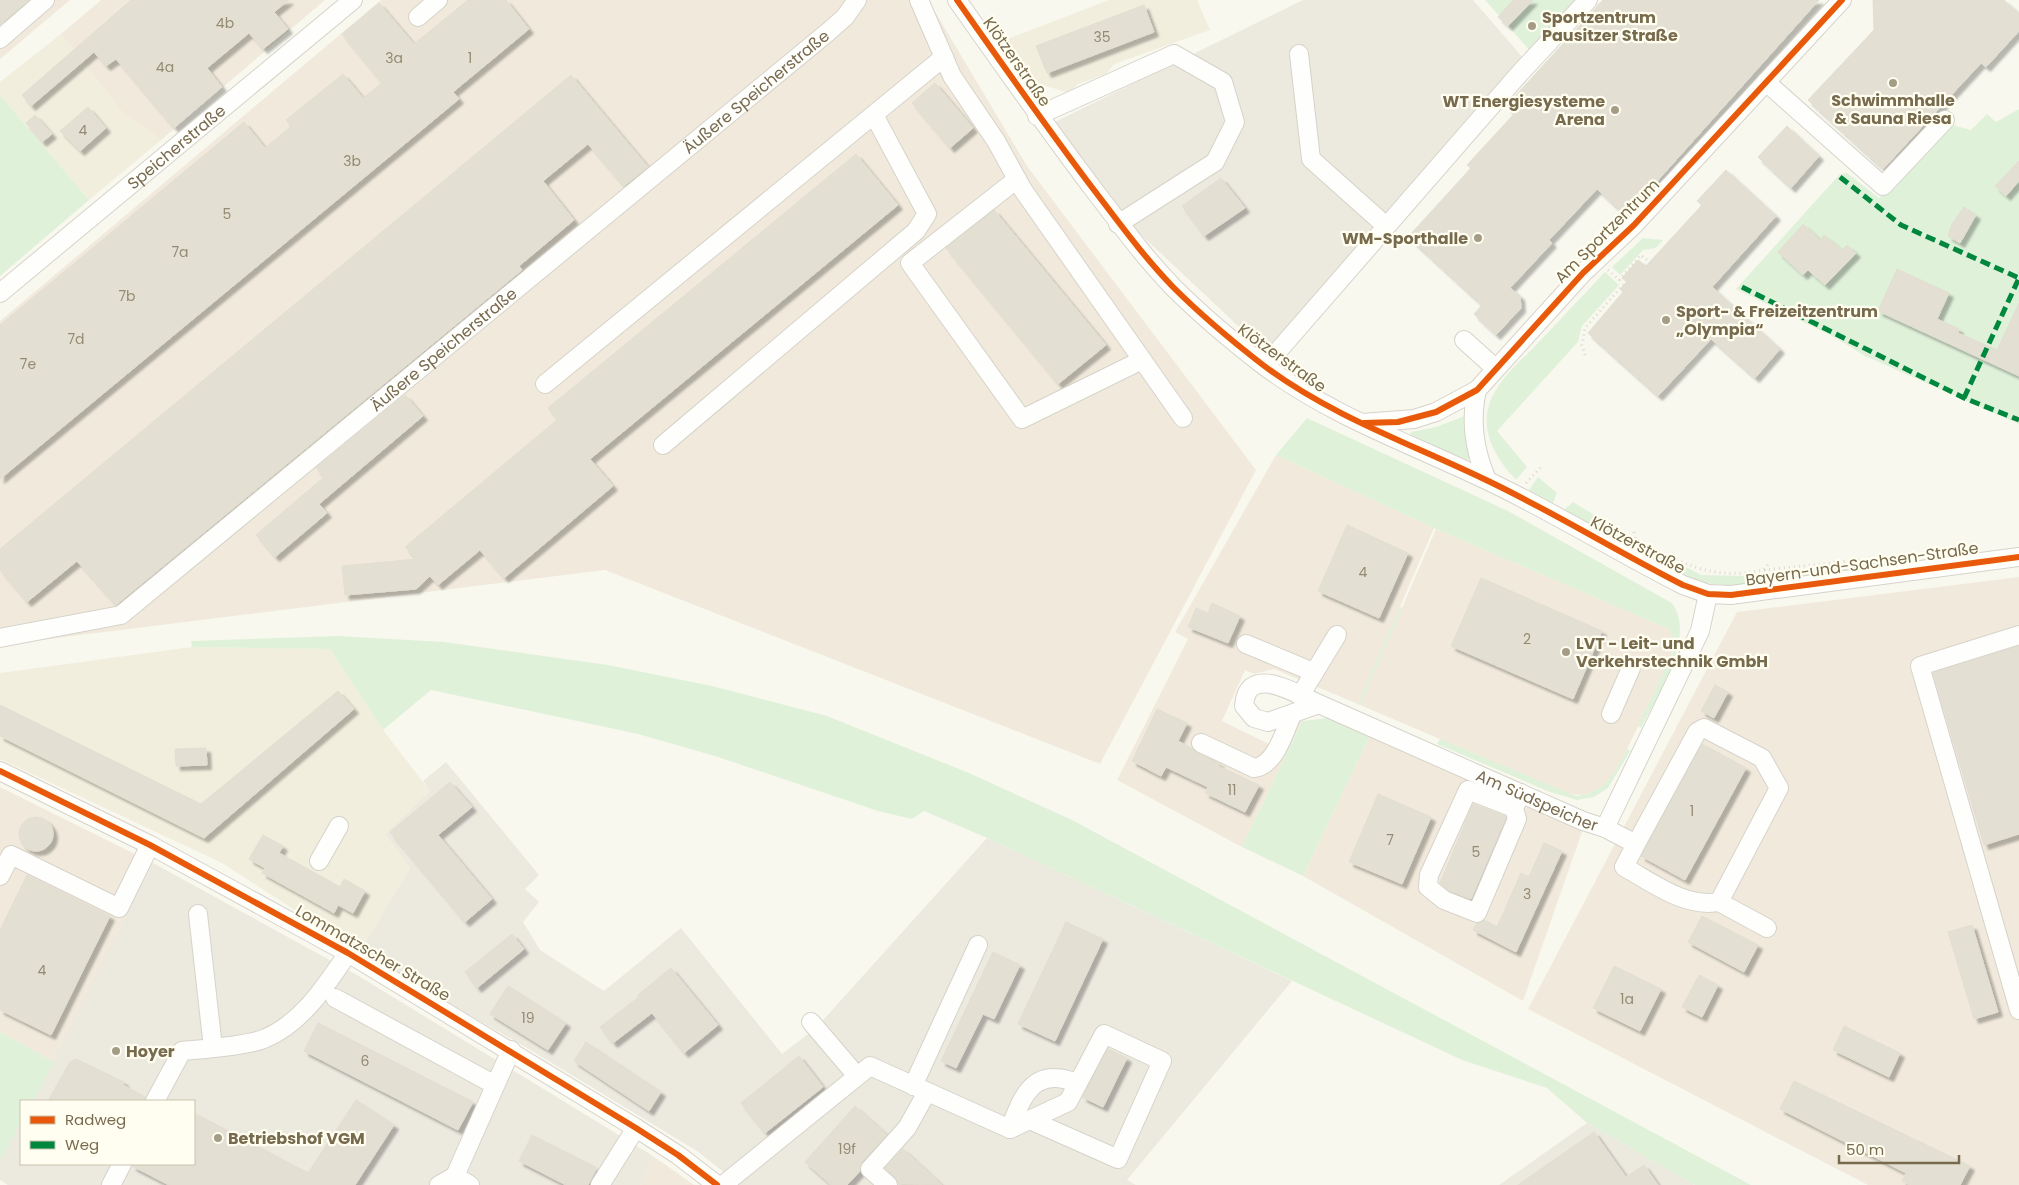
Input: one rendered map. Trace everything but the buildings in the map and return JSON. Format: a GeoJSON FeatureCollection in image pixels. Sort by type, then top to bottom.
{"type":"FeatureCollection","features":[{"type":"Feature","properties":{"kind":"street"},"geometry":{"type":"LineString","coordinates":[[0,39],[46,0]]}},
{"type":"Feature","properties":{"kind":"street","name":"Speicherstraße"},"geometry":{"type":"LineString","coordinates":[[0,293],[353,0]]}},
{"type":"Feature","properties":{"kind":"street"},"geometry":{"type":"LineString","coordinates":[[418,18],[438,0]]}},
{"type":"Feature","properties":{"kind":"street","name":"Äußere Speicherstraße"},"geometry":{"type":"LineString","coordinates":[[0,638],[121,615],[828,32],[845,17],[857,0]]}},
{"type":"Feature","properties":{"kind":"street"},"geometry":{"type":"LineString","coordinates":[[919,0],[952,76],[996,142],[1047,225],[1183,418]]}},
{"type":"Feature","properties":{"kind":"street","name":"Klötzerstraße"},"geometry":{"type":"LineString","coordinates":[[957,0],[1037,116],[1118,224],[1174,288],[1234,342],[1265,366],[1321,403],[1359,423],[1487,480],[1683,585],[1708,594]]}},
{"type":"Feature","properties":{"kind":"street"},"geometry":{"type":"LineString","coordinates":[[1265,366],[1520,73],[1588,0]]}},
{"type":"Feature","properties":{"kind":"street","name":"Am Sportzentrum"},"geometry":{"type":"LineString","coordinates":[[1359,423],[1398,422],[1421,417],[1442,410],[1477,390],[1583,273],[1634,225],[1842,0]]}},
{"type":"Feature","properties":{"kind":"street"},"geometry":{"type":"LineString","coordinates":[[1037,116],[1174,54],[1223,82],[1235,122],[1215,162],[1118,224]]}},
{"type":"Feature","properties":{"kind":"street"},"geometry":{"type":"LineString","coordinates":[[1299,54],[1310,159],[1386,226]]}},
{"type":"Feature","properties":{"kind":"street"},"geometry":{"type":"LineString","coordinates":[[544,384],[944,57]]}},
{"type":"Feature","properties":{"kind":"street"},"geometry":{"type":"LineString","coordinates":[[1766,82],[1883,186],[1945,120]]}},
{"type":"Feature","properties":{"kind":"street"},"geometry":{"type":"LineString","coordinates":[[663,446],[916,231],[927,214],[874,115]]}},
{"type":"Feature","properties":{"kind":"street"},"geometry":{"type":"LineString","coordinates":[[1017,178],[910,263],[1022,419],[1142,360]]}},
{"type":"Feature","properties":{"kind":"street"},"geometry":{"type":"LineString","coordinates":[[1464,340],[1495,368]]}},
{"type":"Feature","properties":{"kind":"street"},"geometry":{"type":"LineString","coordinates":[[1477,390],[1474,405],[1475,434],[1487,480]]}},
{"type":"Feature","properties":{"kind":"street","name":"Bayern-und-Sachsen-Straße"},"geometry":{"type":"LineString","coordinates":[[1708,594],[1731,596],[2019,558]]}},
{"type":"Feature","properties":{"kind":"street","name":"Am Südspeicher"},"geometry":{"type":"LineString","coordinates":[[1318,704],[1292,715],[1268,722],[1254,718],[1244,706],[1244,695],[1253,686],[1270,682],[1318,704],[1517,801],[1605,828],[1700,631],[1708,594]]}},
{"type":"Feature","properties":{"kind":"street"},"geometry":{"type":"LineString","coordinates":[[1300,696],[1337,635]]}},
{"type":"Feature","properties":{"kind":"street"},"geometry":{"type":"LineString","coordinates":[[2019,635],[1920,666],[2019,1010]]}},
{"type":"Feature","properties":{"kind":"street"},"geometry":{"type":"LineString","coordinates":[[1246,644],[1313,672]]}},
{"type":"Feature","properties":{"kind":"street"},"geometry":{"type":"LineString","coordinates":[[1611,714],[1631,668]]}},
{"type":"Feature","properties":{"kind":"street"},"geometry":{"type":"LineString","coordinates":[[1201,743],[1254,768],[1260,767],[1272,758],[1292,715]]}},
{"type":"Feature","properties":{"kind":"street"},"geometry":{"type":"LineString","coordinates":[[1719,902],[1779,788],[1762,758],[1704,728],[1697,732],[1624,867],[1690,902],[1719,902],[1767,928]]}},
{"type":"Feature","properties":{"kind":"street","name":"Lommatzscher Straße"},"geometry":{"type":"LineString","coordinates":[[0,771],[150,845],[348,953],[511,1050],[636,1128],[717,1185]]}},
{"type":"Feature","properties":{"kind":"street"},"geometry":{"type":"LineString","coordinates":[[1468,790],[1517,801],[1517,819],[1477,913],[1434,894],[1428,888],[1429,875],[1468,790]]}},
{"type":"Feature","properties":{"kind":"street"},"geometry":{"type":"LineString","coordinates":[[319,861],[339,826]]}},
{"type":"Feature","properties":{"kind":"street"},"geometry":{"type":"LineString","coordinates":[[1605,828],[1636,844]]}},
{"type":"Feature","properties":{"kind":"street"},"geometry":{"type":"LineString","coordinates":[[0,876],[11,856],[119,908],[150,845]]}},
{"type":"Feature","properties":{"kind":"street"},"geometry":{"type":"LineString","coordinates":[[198,914],[213,1048]]}},
{"type":"Feature","properties":{"kind":"street"},"geometry":{"type":"LineString","coordinates":[[888,1185],[870,1169],[907,1128],[920,1089],[978,944]]}},
{"type":"Feature","properties":{"kind":"street"},"geometry":{"type":"LineString","coordinates":[[156,1100],[182,1051],[265,1039],[298,1018],[323,989],[348,953]]}},
{"type":"Feature","properties":{"kind":"street"},"geometry":{"type":"LineString","coordinates":[[335,998],[495,1085]]}},
{"type":"Feature","properties":{"kind":"street"},"geometry":{"type":"LineString","coordinates":[[811,1022],[857,1076]]}},
{"type":"Feature","properties":{"kind":"street"},"geometry":{"type":"LineString","coordinates":[[1010,1130],[1030,1120],[1068,1102],[1104,1034],[1162,1061],[1118,1159],[1030,1120]]}},
{"type":"Feature","properties":{"kind":"street"},"geometry":{"type":"LineString","coordinates":[[439,1185],[455,1176],[511,1050]]}},
{"type":"Feature","properties":{"kind":"street"},"geometry":{"type":"LineString","coordinates":[[723,1185],[870,1066],[1010,1130]]}},
{"type":"Feature","properties":{"kind":"street"},"geometry":{"type":"LineString","coordinates":[[1010,1130],[1021,1100],[1030,1088],[1042,1080],[1055,1078],[1078,1083]]}},
{"type":"Feature","properties":{"kind":"street"},"geometry":{"type":"LineString","coordinates":[[600,1185],[636,1128]]}},
{"type":"Feature","properties":{"kind":"street"},"geometry":{"type":"LineString","coordinates":[[111,1185],[121,1165]]}},
{"type":"Feature","properties":{"kind":"street"},"geometry":{"type":"LineString","coordinates":[[455,1176],[470,1185]]}},
{"type":"Feature","properties":{"kind":"path"},"geometry":{"type":"LineString","coordinates":[[1619,280],[1641,255],[1653,265]]}},
{"type":"Feature","properties":{"kind":"path"},"geometry":{"type":"LineString","coordinates":[[1585,355],[1582,345],[1585,328],[1624,284],[1609,271]]}},
{"type":"Feature","properties":{"kind":"path"},"geometry":{"type":"LineString","coordinates":[[1634,532],[1635,538],[1646,545],[1682,564],[1709,573],[1749,574],[1764,570],[1769,563]]}},
{"type":"Feature","properties":{"kind":"shaded area"},"geometry":{"type":"Polygon","coordinates":[[[0,0],[70,0],[0,59],[0,0]]]}},
{"type":"Feature","properties":{"kind":"shaded area"},"geometry":{"type":"Polygon","coordinates":[[[101,0],[325,0],[161,140],[123,113],[61,34],[101,0]]]}},
{"type":"Feature","properties":{"kind":"shaded area"},"geometry":{"type":"Polygon","coordinates":[[[381,0],[928,0],[1027,166],[1256,470],[1100,764],[605,570],[0,645],[0,321],[381,0]]]}},
{"type":"Feature","properties":{"kind":"shaded area"},"geometry":{"type":"Polygon","coordinates":[[[1109,0],[1197,0],[1210,30],[1114,64],[1106,74],[1078,84],[1069,93],[1030,81],[1002,41],[1109,0]]]}},
{"type":"Feature","properties":{"kind":"shaded area"},"geometry":{"type":"Polygon","coordinates":[[[1303,0],[1473,0],[1524,59],[1267,353],[1121,216],[1055,122],[1303,0]]]}},
{"type":"Feature","properties":{"kind":"shaded area"},"geometry":{"type":"Polygon","coordinates":[[[61,34],[123,113],[161,140],[89,200],[0,95],[0,82],[61,34]]]}},
{"type":"Feature","properties":{"kind":"shaded area"},"geometry":{"type":"Polygon","coordinates":[[[1276,455],[1434,528],[1358,704],[1274,669],[1254,674],[1245,670],[1222,721],[1273,746],[1280,729],[1302,721],[1242,847],[1117,780],[1188,639],[1175,632],[1276,455]]]}},
{"type":"Feature","properties":{"kind":"shaded area"},"geometry":{"type":"Polygon","coordinates":[[[1436,529],[1669,629],[1673,634],[1675,641],[1671,658],[1616,772],[1605,785],[1596,791],[1582,795],[1569,794],[1360,705],[1436,529]]]}},
{"type":"Feature","properties":{"kind":"shaded area"},"geometry":{"type":"Polygon","coordinates":[[[2019,577],[2019,1185],[1868,1185],[1528,1009],[1737,612],[2019,577]]]}},
{"type":"Feature","properties":{"kind":"shaded area"},"geometry":{"type":"Polygon","coordinates":[[[192,647],[330,649],[383,730],[430,791],[385,834],[410,868],[360,952],[222,863],[0,759],[0,673],[192,647]]]}},
{"type":"Feature","properties":{"kind":"shaded area"},"geometry":{"type":"Polygon","coordinates":[[[1371,733],[1583,829],[1523,1001],[1303,876],[1371,733]]]}},
{"type":"Feature","properties":{"kind":"shaded area"},"geometry":{"type":"Polygon","coordinates":[[[446,762],[539,875],[525,889],[539,902],[523,922],[540,950],[604,991],[681,928],[782,1054],[816,1028],[987,838],[1292,981],[1127,1180],[1136,1185],[740,1185],[697,1151],[527,1048],[360,952],[410,868],[385,834],[430,791],[423,781],[446,762]]]}},
{"type":"Feature","properties":{"kind":"shaded area"},"geometry":{"type":"Polygon","coordinates":[[[0,787],[153,863],[75,1020],[179,1040],[34,1100],[54,1062],[0,1032],[0,787]]]}},
{"type":"Feature","properties":{"kind":"shaded area"},"geometry":{"type":"Polygon","coordinates":[[[153,863],[357,975],[653,1156],[640,1185],[8,1185],[0,1180],[0,1161],[20,1124],[20,1165],[195,1165],[195,1100],[34,1100],[153,863]]]}},
{"type":"Feature","properties":{"kind":"shaded area"},"geometry":{"type":"Polygon","coordinates":[[[1587,1123],[1695,1185],[1499,1185],[1587,1123]]]}},
{"type":"Feature","properties":{"kind":"shaded area"},"geometry":{"type":"Polygon","coordinates":[[[653,1156],[694,1185],[640,1185],[653,1156]]]}},
{"type":"Feature","properties":{"kind":"green space","name":"Sportzentrum Pausitzer Straße"},"geometry":{"type":"Polygon","coordinates":[[[1485,0],[1579,0],[1531,52],[1485,0]]]}},
{"type":"Feature","properties":{"kind":"green space"},"geometry":{"type":"Polygon","coordinates":[[[0,95],[89,200],[0,276],[0,95]]]}},
{"type":"Feature","properties":{"kind":"green space"},"geometry":{"type":"Polygon","coordinates":[[[2019,109],[2019,424],[1865,356],[1836,338],[1736,289],[1840,174],[1847,173],[1879,198],[1949,124],[1971,130],[1987,114],[1996,122],[2019,109]]]}},
{"type":"Feature","properties":{"kind":"green space"},"geometry":{"type":"Polygon","coordinates":[[[1643,238],[1663,240],[1656,248],[1643,250],[1620,275],[1612,267],[1643,238]]]}},
{"type":"Feature","properties":{"kind":"green space"},"geometry":{"type":"Polygon","coordinates":[[[1605,272],[1619,285],[1582,326],[1578,342],[1497,431],[1527,467],[1516,480],[1500,460],[1490,438],[1487,427],[1487,415],[1490,402],[1500,383],[1510,371],[1605,272]]]}},
{"type":"Feature","properties":{"kind":"green space"},"geometry":{"type":"Polygon","coordinates":[[[1467,415],[1470,458],[1467,460],[1410,437],[1411,432],[1436,427],[1467,415]]]}},
{"type":"Feature","properties":{"kind":"green space"},"geometry":{"type":"Polygon","coordinates":[[[1307,418],[1508,511],[1672,603],[1679,617],[1680,633],[1677,649],[1672,666],[1641,728],[1638,726],[1673,652],[1675,641],[1669,629],[1436,529],[1276,455],[1307,418]]]}},
{"type":"Feature","properties":{"kind":"green space"},"geometry":{"type":"Polygon","coordinates":[[[1538,477],[1557,493],[1553,503],[1547,503],[1529,495],[1529,490],[1538,477]]]}},
{"type":"Feature","properties":{"kind":"green space"},"geometry":{"type":"Polygon","coordinates":[[[1573,502],[1637,541],[1701,575],[1747,576],[1893,559],[1888,567],[1737,586],[1704,583],[1674,570],[1567,513],[1565,509],[1573,502]]]}},
{"type":"Feature","properties":{"kind":"green space"},"geometry":{"type":"Polygon","coordinates":[[[1400,607],[1402,608],[1360,705],[1358,704],[1400,607]]]}},
{"type":"Feature","properties":{"kind":"green space"},"geometry":{"type":"Polygon","coordinates":[[[339,636],[444,642],[608,665],[712,686],[827,716],[969,773],[1072,820],[1751,1185],[1695,1185],[1587,1123],[1547,1088],[1462,1060],[987,838],[924,811],[912,819],[878,811],[718,757],[638,734],[431,690],[383,730],[330,649],[192,647],[191,641],[339,636]]]}},
{"type":"Feature","properties":{"kind":"green space"},"geometry":{"type":"Polygon","coordinates":[[[1328,718],[1348,723],[1371,733],[1303,876],[1242,847],[1302,721],[1328,718]]]}},
{"type":"Feature","properties":{"kind":"green space"},"geometry":{"type":"Polygon","coordinates":[[[1440,739],[1576,796],[1595,791],[1602,786],[1613,774],[1627,749],[1630,751],[1608,788],[1594,797],[1577,800],[1550,792],[1437,744],[1440,739]]]}},
{"type":"Feature","properties":{"kind":"green space"},"geometry":{"type":"Polygon","coordinates":[[[0,1032],[54,1062],[34,1100],[20,1100],[20,1124],[0,1161],[0,1032]]]}},
{"type":"Feature","properties":{"kind":"marked path"},"geometry":{"type":"LineString","coordinates":[[1840,177],[1901,225],[2019,278]]}},
{"type":"Feature","properties":{"kind":"marked path"},"geometry":{"type":"LineString","coordinates":[[1964,398],[2019,278]]}},
{"type":"Feature","properties":{"kind":"marked path"},"geometry":{"type":"LineString","coordinates":[[1742,287],[1964,398],[2019,420]]}},
{"type":"Feature","properties":{"kind":"cycle path"},"geometry":{"type":"LineString","coordinates":[[957,0],[1076,167],[1162,276],[1206,318],[1263,365],[1289,383],[1343,414],[1509,491],[1683,585],[1708,594],[1731,595],[2019,557]]}},
{"type":"Feature","properties":{"kind":"cycle path"},"geometry":{"type":"LineString","coordinates":[[1364,423],[1398,422],[1436,412],[1477,390],[1583,273],[1634,225],[1842,0]]}},
{"type":"Feature","properties":{"kind":"cycle path"},"geometry":{"type":"LineString","coordinates":[[0,771],[150,845],[348,953],[636,1128],[678,1155],[717,1185]]}},
{"type":"Feature","properties":{"kind":"place","name":"Sportzentrum Pausitzer Straße"},"geometry":{"type":"Point","coordinates":[1532,26]}},
{"type":"Feature","properties":{"kind":"place","name":"Schwimmhalle & Sauna Riesa"},"geometry":{"type":"Point","coordinates":[1893,83]}},
{"type":"Feature","properties":{"kind":"place","name":"WT Energiesysteme Arena"},"geometry":{"type":"Point","coordinates":[1615,110]}},
{"type":"Feature","properties":{"kind":"place","name":"WM-Sporthalle"},"geometry":{"type":"Point","coordinates":[1478,238]}},
{"type":"Feature","properties":{"kind":"place","name":"Sport- & Freizeitzentrum „Olympia“"},"geometry":{"type":"Point","coordinates":[1666,320]}},
{"type":"Feature","properties":{"kind":"place","name":"LVT - Leit- und Verkehrstechnik GmbH"},"geometry":{"type":"Point","coordinates":[1566,652]}},
{"type":"Feature","properties":{"kind":"place","name":"Hoyer"},"geometry":{"type":"Point","coordinates":[116,1051]}},
{"type":"Feature","properties":{"kind":"place","name":"Betriebshof VGM"},"geometry":{"type":"Point","coordinates":[218,1138]}}]}
